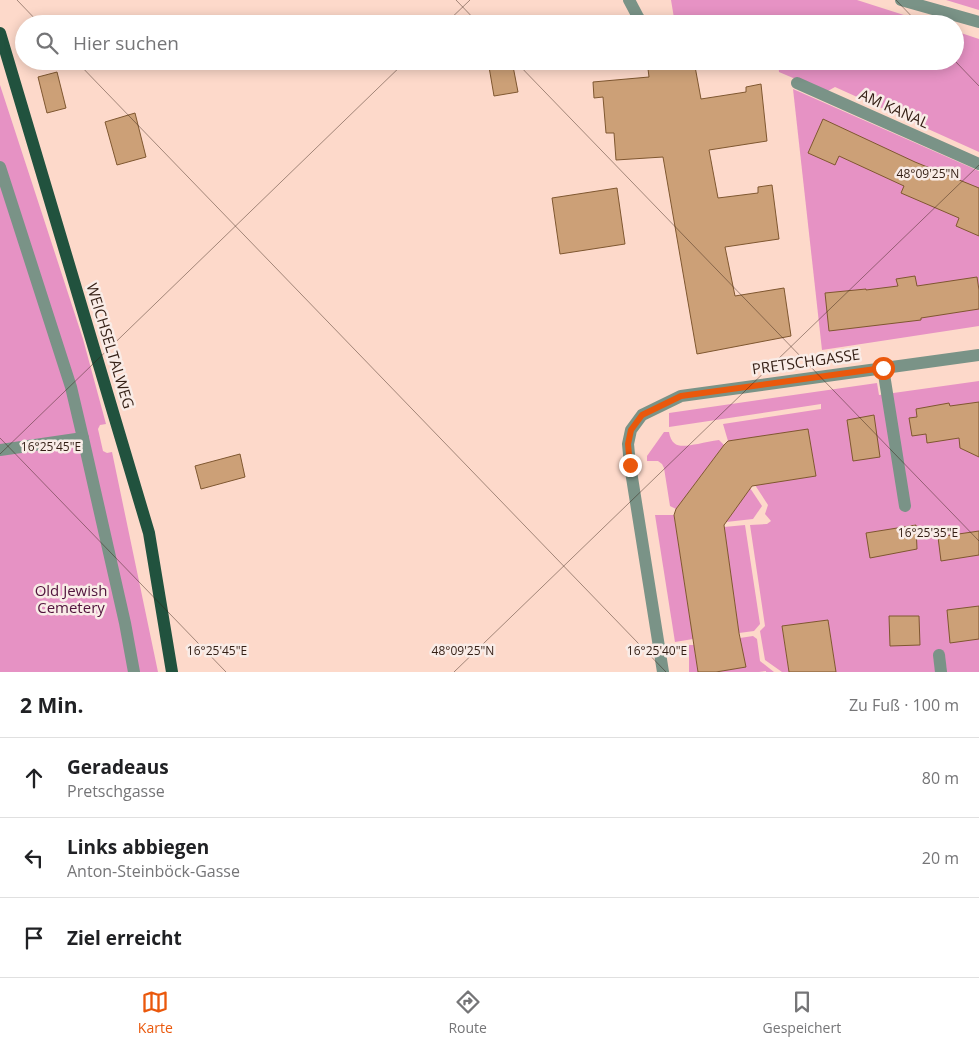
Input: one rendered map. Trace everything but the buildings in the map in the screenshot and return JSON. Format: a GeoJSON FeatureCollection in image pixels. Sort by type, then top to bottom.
{"type":"FeatureCollection","features":[{"type":"Feature","properties":{"kind":"main road","name":"WEICHSELTALWEG"},"geometry":{"type":"LineString","coordinates":[[0,33],[149,533],[172,672]]}},
{"type":"Feature","properties":{"kind":"street"},"geometry":{"type":"LineString","coordinates":[[629,0],[637,15]]}},
{"type":"Feature","properties":{"kind":"street"},"geometry":{"type":"LineString","coordinates":[[901,0],[954,15]]}},
{"type":"Feature","properties":{"kind":"street"},"geometry":{"type":"LineString","coordinates":[[964,18],[979,22]]}},
{"type":"Feature","properties":{"kind":"street","name":"AM KANAL"},"geometry":{"type":"LineString","coordinates":[[797,84],[979,164]]}},
{"type":"Feature","properties":{"kind":"street"},"geometry":{"type":"LineString","coordinates":[[0,167],[71,387],[125,623],[134,672]]}},
{"type":"Feature","properties":{"kind":"street","name":"PRETSCHGASSE"},"geometry":{"type":"LineString","coordinates":[[663,672],[628,444],[631,430],[642,415],[681,396],[979,355]]}},
{"type":"Feature","properties":{"kind":"street"},"geometry":{"type":"LineString","coordinates":[[883,368],[905,506]]}},
{"type":"Feature","properties":{"kind":"street"},"geometry":{"type":"LineString","coordinates":[[0,450],[84,438]]}},
{"type":"Feature","properties":{"kind":"street"},"geometry":{"type":"LineString","coordinates":[[939,655],[941,672]]}},
{"type":"Feature","properties":{"kind":"green space"},"geometry":{"type":"Polygon","coordinates":[[[671,0],[857,0],[904,15],[674,15],[671,0]]]}},
{"type":"Feature","properties":{"kind":"green space"},"geometry":{"type":"Polygon","coordinates":[[[946,0],[979,0],[979,10],[946,0]]]}},
{"type":"Feature","properties":{"kind":"green space"},"geometry":{"type":"Polygon","coordinates":[[[964,34],[979,39],[979,152],[835,87],[826,92],[779,72],[779,70],[964,70],[964,34]]]}},
{"type":"Feature","properties":{"kind":"green space","name":"Old Jewish Cemetery"},"geometry":{"type":"Polygon","coordinates":[[[0,85],[83,339],[106,424],[100,425],[98,429],[103,451],[107,453],[112,452],[158,672],[0,672],[0,85]]]}},
{"type":"Feature","properties":{"kind":"green space"},"geometry":{"type":"Polygon","coordinates":[[[793,89],[979,171],[979,326],[822,350],[793,89]]]}},
{"type":"Feature","properties":{"kind":"green space"},"geometry":{"type":"Polygon","coordinates":[[[979,381],[979,672],[836,672],[828,620],[782,627],[789,672],[782,672],[765,660],[760,631],[765,626],[750,525],[767,524],[771,521],[765,514],[768,505],[755,485],[816,476],[808,430],[728,441],[723,424],[821,409],[821,404],[669,427],[669,413],[877,383],[879,395],[979,381]]]}},
{"type":"Feature","properties":{"kind":"green space"},"geometry":{"type":"Polygon","coordinates":[[[664,432],[669,432],[673,442],[679,446],[719,440],[724,445],[676,509],[670,506],[662,464],[658,461],[647,461],[647,456],[664,432]]]}},
{"type":"Feature","properties":{"kind":"green space"},"geometry":{"type":"Polygon","coordinates":[[[750,488],[762,506],[753,519],[726,522],[750,488]]]}},
{"type":"Feature","properties":{"kind":"green space"},"geometry":{"type":"Polygon","coordinates":[[[655,515],[674,515],[693,639],[675,642],[655,515]]]}},
{"type":"Feature","properties":{"kind":"green space"},"geometry":{"type":"Polygon","coordinates":[[[745,525],[760,624],[754,631],[739,633],[724,527],[745,525]]]}},
{"type":"Feature","properties":{"kind":"green space"},"geometry":{"type":"Polygon","coordinates":[[[753,636],[757,639],[760,661],[774,672],[716,672],[745,667],[740,638],[753,636]]]}},
{"type":"Feature","properties":{"kind":"green space"},"geometry":{"type":"Polygon","coordinates":[[[689,645],[694,645],[698,672],[689,672],[689,645]]]}},
{"type":"Feature","properties":{"kind":"route"},"geometry":{"type":"LineString","coordinates":[[630,465],[628,444],[631,430],[642,415],[681,396],[883,368]]}}]}
